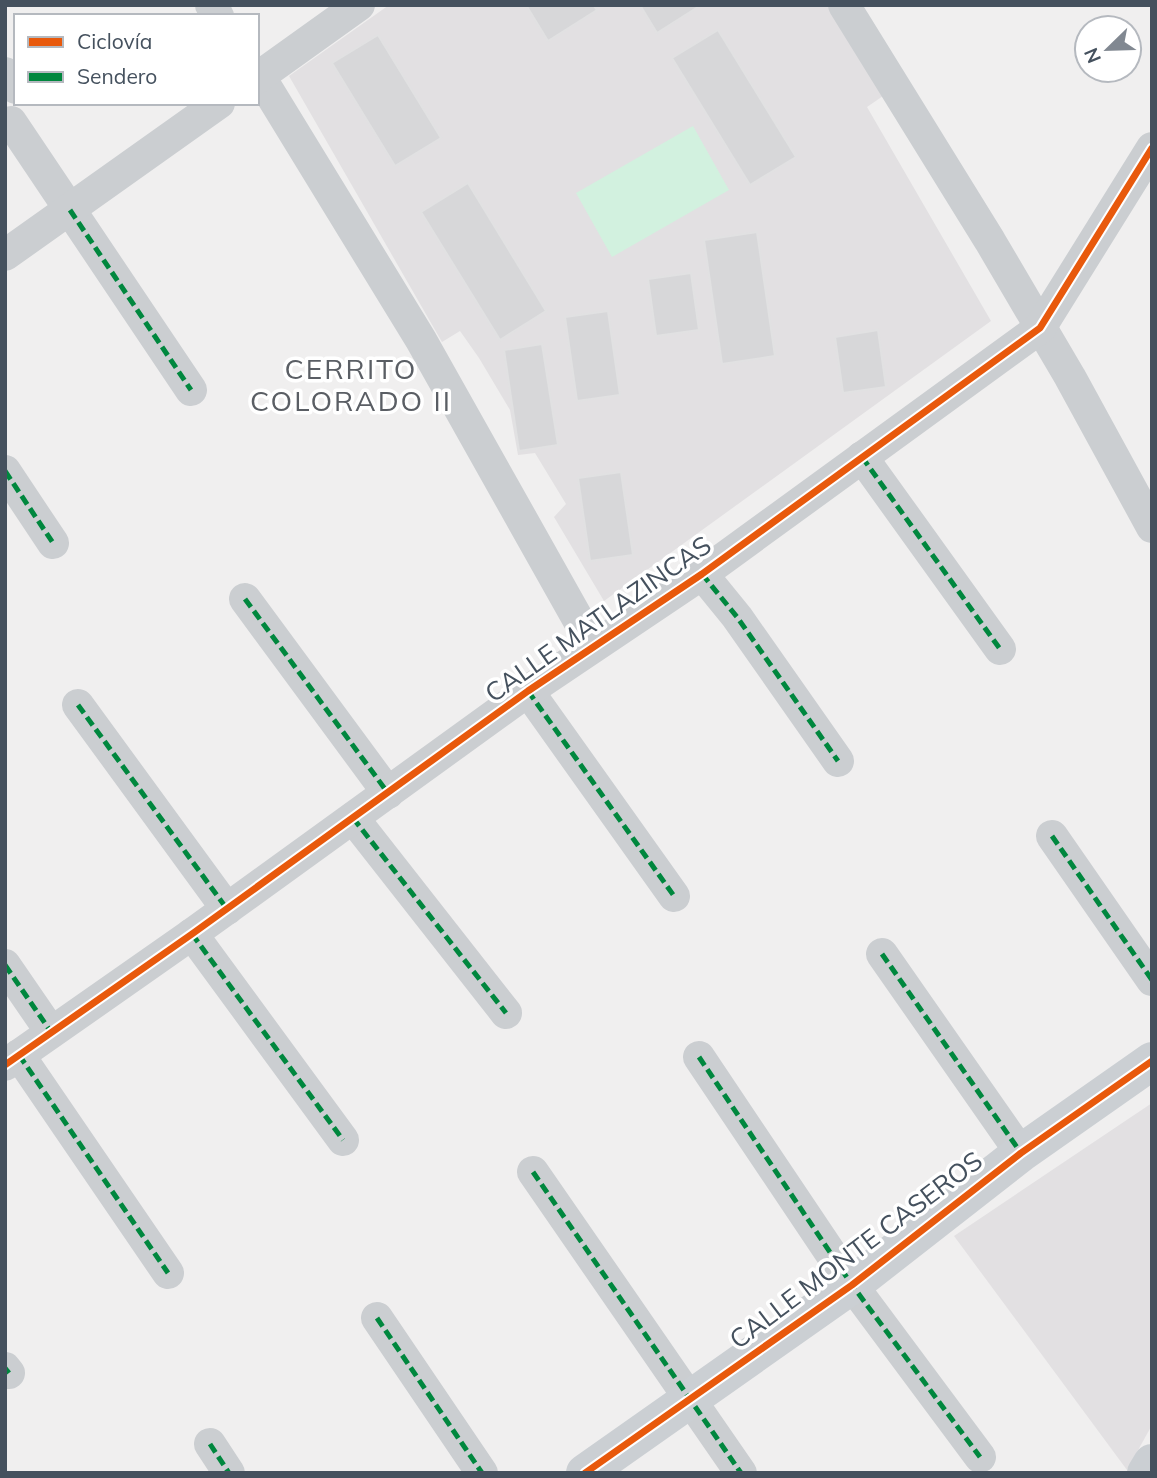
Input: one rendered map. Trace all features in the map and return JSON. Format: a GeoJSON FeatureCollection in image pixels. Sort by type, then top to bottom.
{"type":"FeatureCollection","features":[{"type":"Feature","properties":{"kind":"street"},"geometry":{"type":"LineString","coordinates":[[259,74],[359,5]]}},
{"type":"Feature","properties":{"kind":"street"},"geometry":{"type":"LineString","coordinates":[[844,5],[1040,328],[1152,527]]}},
{"type":"Feature","properties":{"kind":"street"},"geometry":{"type":"LineString","coordinates":[[259,77],[421,340],[593,646]]}},
{"type":"Feature","properties":{"kind":"street"},"geometry":{"type":"LineString","coordinates":[[5,255],[216,105]]}},
{"type":"Feature","properties":{"kind":"street"},"geometry":{"type":"LineString","coordinates":[[14,117],[71,210],[191,390]]}},
{"type":"Feature","properties":{"kind":"street","name":"CALLE MATLAZINCAS"},"geometry":{"type":"LineString","coordinates":[[12,1060],[227,909],[528,691],[702,574],[1040,328],[1143,181],[1152,148]]}},
{"type":"Feature","properties":{"kind":"street"},"geometry":{"type":"LineString","coordinates":[[862,457],[1000,649]]}},
{"type":"Feature","properties":{"kind":"street"},"geometry":{"type":"LineString","coordinates":[[5,471],[53,543]]}},
{"type":"Feature","properties":{"kind":"street"},"geometry":{"type":"LineString","coordinates":[[702,574],[737,617],[838,761]]}},
{"type":"Feature","properties":{"kind":"street"},"geometry":{"type":"LineString","coordinates":[[245,599],[387,793]]}},
{"type":"Feature","properties":{"kind":"street"},"geometry":{"type":"LineString","coordinates":[[528,691],[674,896]]}},
{"type":"Feature","properties":{"kind":"street"},"geometry":{"type":"LineString","coordinates":[[78,705],[227,909]]}},
{"type":"Feature","properties":{"kind":"street"},"geometry":{"type":"LineString","coordinates":[[353,818],[506,1013]]}},
{"type":"Feature","properties":{"kind":"street"},"geometry":{"type":"LineString","coordinates":[[1052,836],[1152,980]]}},
{"type":"Feature","properties":{"kind":"street"},"geometry":{"type":"LineString","coordinates":[[192,934],[343,1140]]}},
{"type":"Feature","properties":{"kind":"street"},"geometry":{"type":"LineString","coordinates":[[882,954],[1021,1153]]}},
{"type":"Feature","properties":{"kind":"street"},"geometry":{"type":"LineString","coordinates":[[5,965],[51,1032]]}},
{"type":"Feature","properties":{"kind":"street"},"geometry":{"type":"LineString","coordinates":[[699,1057],[852,1285],[980,1457]]}},
{"type":"Feature","properties":{"kind":"street"},"geometry":{"type":"LineString","coordinates":[[12,1060],[168,1273]]}},
{"type":"Feature","properties":{"kind":"street","name":"CALLE MONTE CASEROS"},"geometry":{"type":"LineString","coordinates":[[585,1473],[852,1285],[1021,1153],[1152,1061]]}},
{"type":"Feature","properties":{"kind":"street"},"geometry":{"type":"LineString","coordinates":[[533,1172],[741,1473]]}},
{"type":"Feature","properties":{"kind":"street"},"geometry":{"type":"LineString","coordinates":[[377,1318],[482,1473]]}},
{"type":"Feature","properties":{"kind":"street"},"geometry":{"type":"LineString","coordinates":[[210,1444],[229,1473]]}},
{"type":"Feature","properties":{"kind":"street"},"geometry":{"type":"LineString","coordinates":[[1146,1473],[1152,1462]]}},
{"type":"Feature","properties":{"kind":"shaded area"},"geometry":{"type":"Polygon","coordinates":[[[389,5],[828,5],[883,96],[867,107],[991,321],[604,601],[554,517],[566,504],[535,453],[518,455],[510,410],[479,358],[460,331],[442,342],[289,76],[389,5]]]}},
{"type":"Feature","properties":{"kind":"shaded area"},"geometry":{"type":"Polygon","coordinates":[[[1152,1103],[1152,1425],[1127,1470],[954,1236],[1152,1103]]]}},
{"type":"Feature","properties":{"kind":"green space"},"geometry":{"type":"Polygon","coordinates":[[[693,126],[729,190],[612,257],[576,193],[693,126]]]}},
{"type":"Feature","properties":{"kind":"building"},"geometry":{"type":"Polygon","coordinates":[[[526,5],[593,5],[597,10],[548,41],[526,5]]]}},
{"type":"Feature","properties":{"kind":"building"},"geometry":{"type":"Polygon","coordinates":[[[640,5],[701,5],[657,33],[640,5]]]}},
{"type":"Feature","properties":{"kind":"building"},"geometry":{"type":"Polygon","coordinates":[[[718,30],[796,157],[750,185],[672,58],[718,30]]]}},
{"type":"Feature","properties":{"kind":"building"},"geometry":{"type":"Polygon","coordinates":[[[378,35],[441,138],[395,166],[332,63],[378,35]]]}},
{"type":"Feature","properties":{"kind":"building"},"geometry":{"type":"Polygon","coordinates":[[[468,183],[546,311],[500,340],[421,212],[468,183]]]}},
{"type":"Feature","properties":{"kind":"building"},"geometry":{"type":"Polygon","coordinates":[[[757,232],[775,356],[722,364],[704,240],[757,232]]]}},
{"type":"Feature","properties":{"kind":"building"},"geometry":{"type":"Polygon","coordinates":[[[691,273],[699,330],[656,336],[648,279],[691,273]]]}},
{"type":"Feature","properties":{"kind":"building"},"geometry":{"type":"Polygon","coordinates":[[[608,311],[620,395],[577,401],[565,317],[608,311]]]}},
{"type":"Feature","properties":{"kind":"building"},"geometry":{"type":"Polygon","coordinates":[[[878,330],[886,387],[843,393],[835,337],[878,330]]]}},
{"type":"Feature","properties":{"kind":"building"},"geometry":{"type":"Polygon","coordinates":[[[542,344],[558,445],[519,451],[504,350],[542,344]]]}},
{"type":"Feature","properties":{"kind":"building"},"geometry":{"type":"Polygon","coordinates":[[[621,472],[633,555],[590,561],[578,478],[621,472]]]}},
{"type":"Feature","properties":{"kind":"marked path"},"geometry":{"type":"LineString","coordinates":[[70,210],[191,390]]}},
{"type":"Feature","properties":{"kind":"marked path"},"geometry":{"type":"LineString","coordinates":[[862,457],[1000,649]]}},
{"type":"Feature","properties":{"kind":"marked path"},"geometry":{"type":"LineString","coordinates":[[5,471],[53,543]]}},
{"type":"Feature","properties":{"kind":"marked path"},"geometry":{"type":"LineString","coordinates":[[702,574],[737,617],[838,761]]}},
{"type":"Feature","properties":{"kind":"marked path"},"geometry":{"type":"LineString","coordinates":[[245,599],[388,793]]}},
{"type":"Feature","properties":{"kind":"marked path"},"geometry":{"type":"LineString","coordinates":[[528,691],[674,896]]}},
{"type":"Feature","properties":{"kind":"marked path"},"geometry":{"type":"LineString","coordinates":[[78,705],[227,909]]}},
{"type":"Feature","properties":{"kind":"marked path"},"geometry":{"type":"LineString","coordinates":[[353,818],[506,1013]]}},
{"type":"Feature","properties":{"kind":"marked path"},"geometry":{"type":"LineString","coordinates":[[1052,836],[1152,980]]}},
{"type":"Feature","properties":{"kind":"marked path"},"geometry":{"type":"LineString","coordinates":[[192,934],[343,1140]]}},
{"type":"Feature","properties":{"kind":"marked path"},"geometry":{"type":"LineString","coordinates":[[882,954],[1021,1153]]}},
{"type":"Feature","properties":{"kind":"marked path"},"geometry":{"type":"LineString","coordinates":[[5,965],[51,1032]]}},
{"type":"Feature","properties":{"kind":"marked path"},"geometry":{"type":"LineString","coordinates":[[19,1055],[168,1273]]}},
{"type":"Feature","properties":{"kind":"marked path"},"geometry":{"type":"LineString","coordinates":[[699,1057],[852,1285],[980,1457]]}},
{"type":"Feature","properties":{"kind":"marked path"},"geometry":{"type":"LineString","coordinates":[[533,1172],[741,1473]]}},
{"type":"Feature","properties":{"kind":"marked path"},"geometry":{"type":"LineString","coordinates":[[377,1318],[482,1473]]}},
{"type":"Feature","properties":{"kind":"marked path"},"geometry":{"type":"LineString","coordinates":[[5,1368],[9,1373]]}},
{"type":"Feature","properties":{"kind":"marked path"},"geometry":{"type":"LineString","coordinates":[[210,1444],[229,1473]]}},
{"type":"Feature","properties":{"kind":"cycle path"},"geometry":{"type":"LineString","coordinates":[[5,1065],[192,934],[528,691],[702,574],[1040,328],[1152,148]]}},
{"type":"Feature","properties":{"kind":"cycle path"},"geometry":{"type":"LineString","coordinates":[[585,1473],[852,1285],[1021,1153],[1152,1061]]}},
{"type":"Feature","properties":{"kind":"district","name":"CERRITO COLORADO II"},"geometry":{"type":"Point","coordinates":[351,385]}}]}
